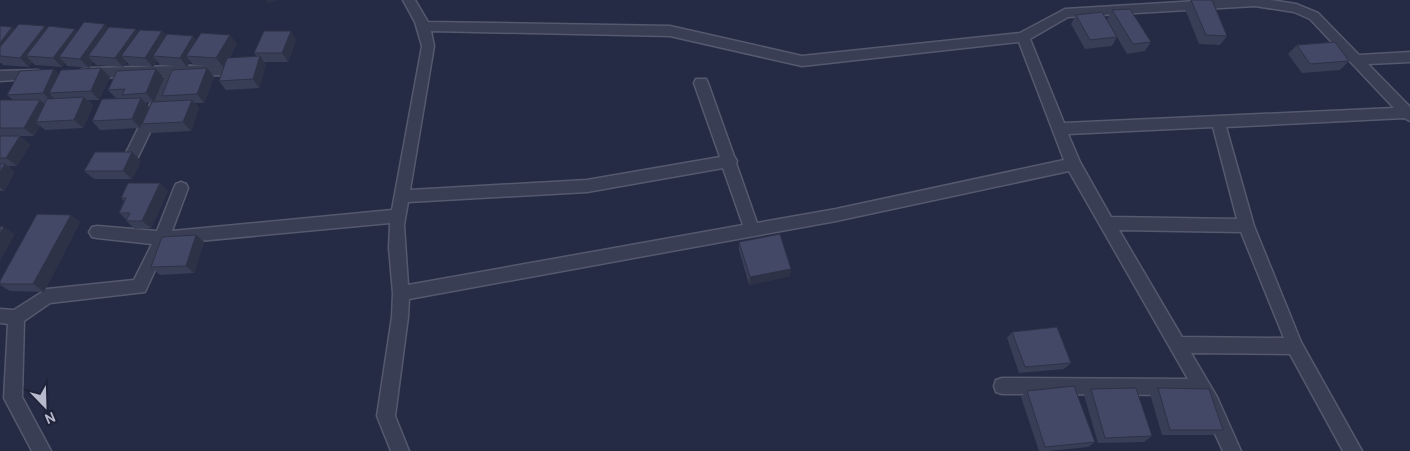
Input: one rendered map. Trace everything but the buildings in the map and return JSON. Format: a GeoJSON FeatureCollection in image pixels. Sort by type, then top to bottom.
{"type":"FeatureCollection","features":[{"type":"Feature","properties":{"kind":"street"},"geometry":{"type":"LineString","coordinates":[[400,451],[386,416],[400,317],[401,294],[397,248],[399,216],[428,46],[423,26],[417,12],[410,6],[409,0]]}},
{"type":"Feature","properties":{"kind":"street"},"geometry":{"type":"LineString","coordinates":[[423,26],[670,31],[802,61],[1023,37],[1065,14],[1254,1],[1296,8],[1314,16],[1409,114]]}},
{"type":"Feature","properties":{"kind":"street"},"geometry":{"type":"LineString","coordinates":[[1023,37],[1073,164],[1212,403],[1232,451]]}},
{"type":"Feature","properties":{"kind":"street"},"geometry":{"type":"LineString","coordinates":[[1357,60],[1410,57]]}},
{"type":"Feature","properties":{"kind":"street"},"geometry":{"type":"LineString","coordinates":[[70,74],[229,70]]}},
{"type":"Feature","properties":{"kind":"street"},"geometry":{"type":"LineString","coordinates":[[133,152],[173,71]]}},
{"type":"Feature","properties":{"kind":"street"},"geometry":{"type":"LineString","coordinates":[[0,76],[51,74]]}},
{"type":"Feature","properties":{"kind":"street"},"geometry":{"type":"LineString","coordinates":[[14,90],[23,75]]}},
{"type":"Feature","properties":{"kind":"street"},"geometry":{"type":"LineString","coordinates":[[701,83],[730,161],[752,230]]}},
{"type":"Feature","properties":{"kind":"street"},"geometry":{"type":"LineString","coordinates":[[1060,129],[1409,114]]}},
{"type":"Feature","properties":{"kind":"street"},"geometry":{"type":"LineString","coordinates":[[1218,122],[1246,226],[1295,346],[1353,451]]}},
{"type":"Feature","properties":{"kind":"street"},"geometry":{"type":"LineString","coordinates":[[403,196],[587,186],[730,161]]}},
{"type":"Feature","properties":{"kind":"street"},"geometry":{"type":"LineString","coordinates":[[401,294],[836,215],[1073,164]]}},
{"type":"Feature","properties":{"kind":"street"},"geometry":{"type":"LineString","coordinates":[[42,451],[13,398],[8,316],[48,296],[139,287],[162,238],[181,188]]}},
{"type":"Feature","properties":{"kind":"street"},"geometry":{"type":"LineString","coordinates":[[97,232],[162,238],[399,216]]}},
{"type":"Feature","properties":{"kind":"street"},"geometry":{"type":"LineString","coordinates":[[1107,223],[1246,226]]}},
{"type":"Feature","properties":{"kind":"street"},"geometry":{"type":"LineString","coordinates":[[1178,345],[1295,346]]}},
{"type":"Feature","properties":{"kind":"street"},"geometry":{"type":"LineString","coordinates":[[1002,386],[1202,387]]}}]}
